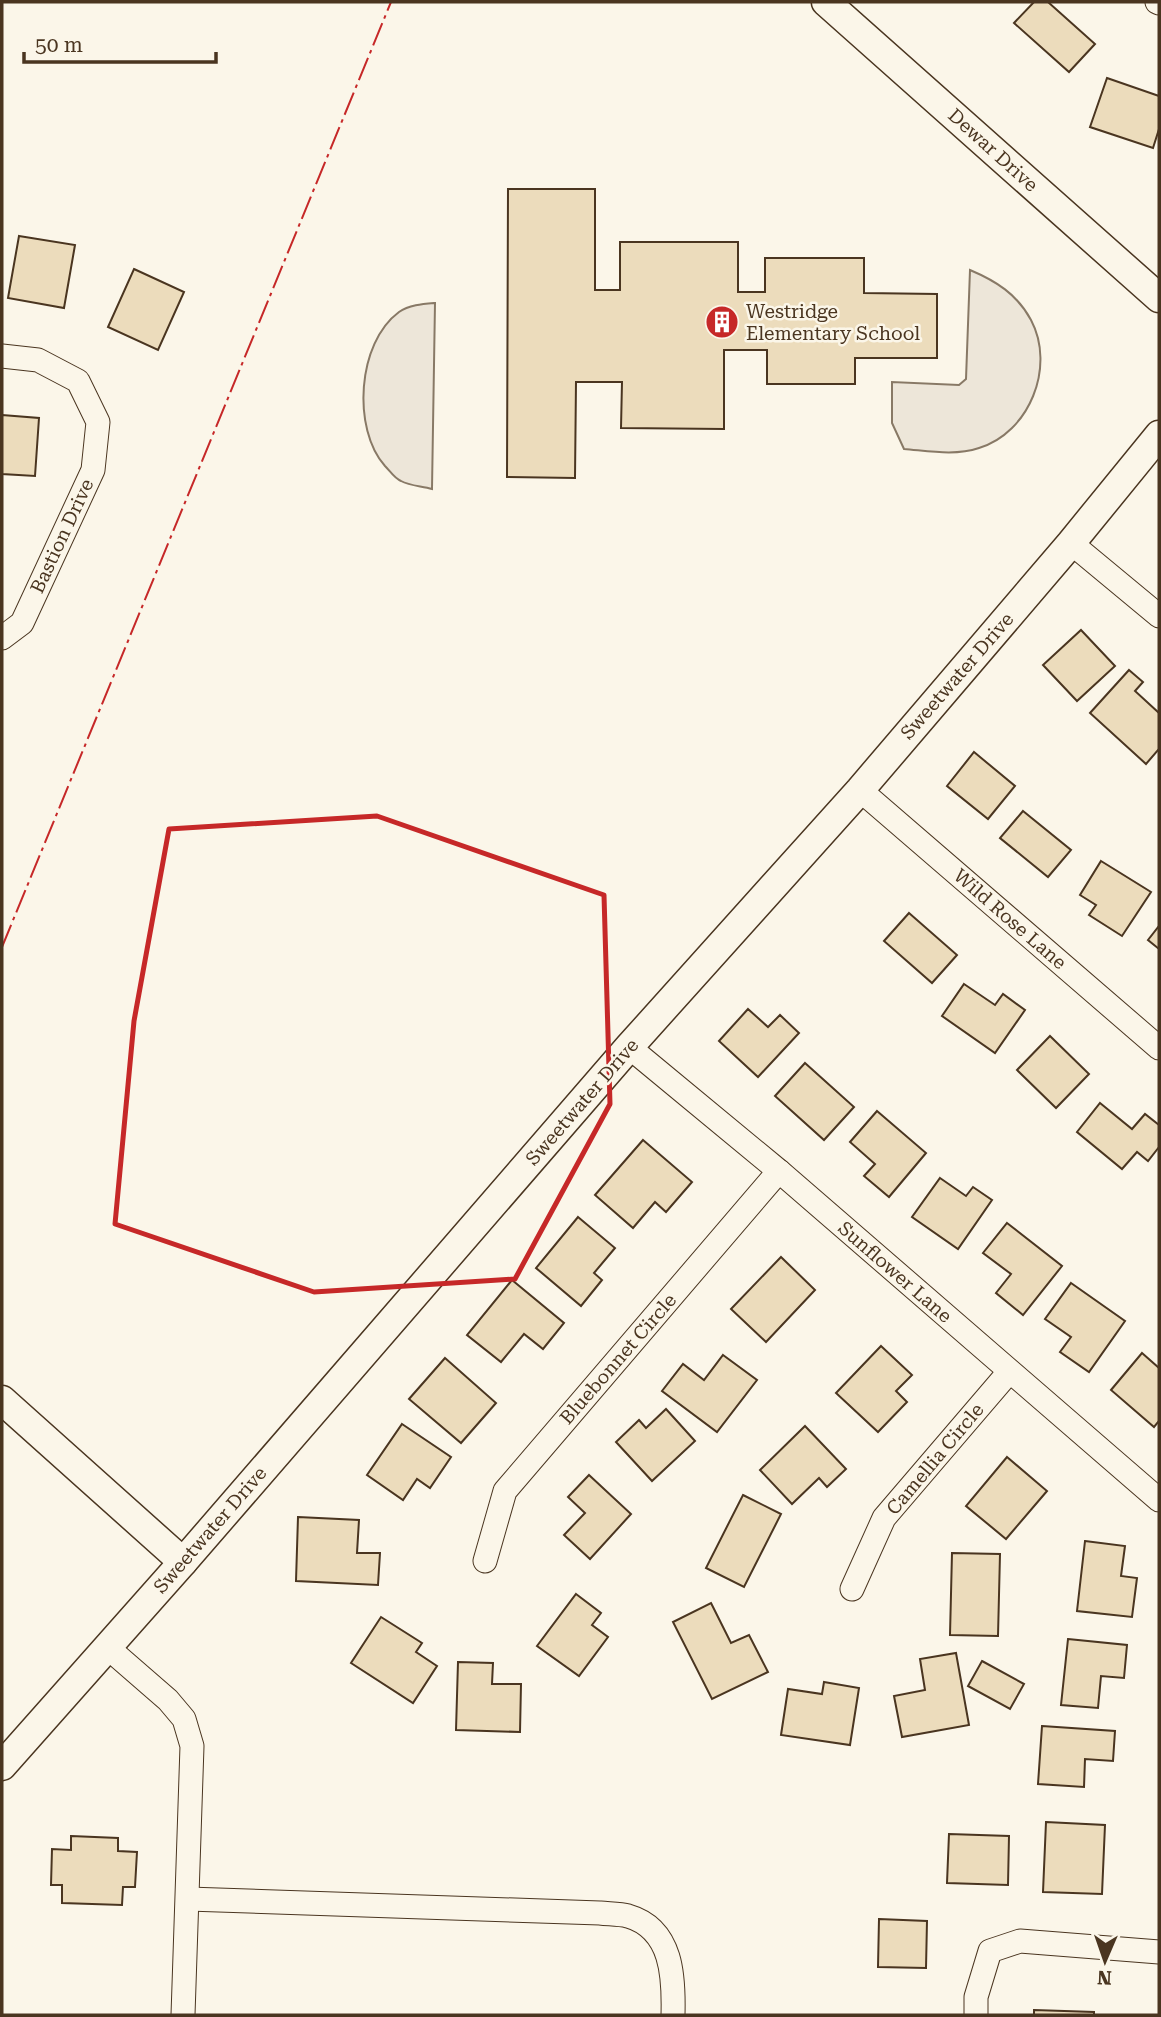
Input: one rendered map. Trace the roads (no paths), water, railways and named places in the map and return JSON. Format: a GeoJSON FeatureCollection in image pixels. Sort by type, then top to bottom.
{"type":"FeatureCollection","features":[{"type":"Feature","properties":{"kind":"street","name":"Dewar Drive"},"geometry":{"type":"LineString","coordinates":[[839,6],[1159,298]]}},
{"type":"Feature","properties":{"kind":"street","name":"Bastion Drive"},"geometry":{"type":"LineString","coordinates":[[2,356],[38,360],[78,380],[98,422],[93,470],[22,623],[2,639]]}},
{"type":"Feature","properties":{"kind":"street","name":"Sweetwater Drive"},"geometry":{"type":"LineString","coordinates":[[2,1766],[183,1562],[629,1047],[860,790],[1071,543],[1159,435]]}},
{"type":"Feature","properties":{"kind":"street"},"geometry":{"type":"LineString","coordinates":[[1071,543],[1159,616]]}},
{"type":"Feature","properties":{"kind":"street","name":"Wild Rose Lane"},"geometry":{"type":"LineString","coordinates":[[860,790],[1159,1048]]}},
{"type":"Feature","properties":{"kind":"street","name":"Sunflower Lane"},"geometry":{"type":"LineString","coordinates":[[629,1047],[779,1171],[1159,1500]]}},
{"type":"Feature","properties":{"kind":"street","name":"Bluebonnet Circle"},"geometry":{"type":"LineString","coordinates":[[485,1561],[505,1491],[779,1171]]}},
{"type":"Feature","properties":{"kind":"street","name":"Camellia Circle"},"geometry":{"type":"LineString","coordinates":[[852,1589],[884,1518],[1009,1371]]}},
{"type":"Feature","properties":{"kind":"street"},"geometry":{"type":"LineString","coordinates":[[2,1400],[183,1562]]}},
{"type":"Feature","properties":{"kind":"street"},"geometry":{"type":"LineString","coordinates":[[107,1647],[168,1700],[184,1718],[192,1746],[183,2015]]}},
{"type":"Feature","properties":{"kind":"street"},"geometry":{"type":"LineString","coordinates":[[188,1899],[628,1916],[644,1923],[659,1937],[668,1955],[674,1981],[673,2015]]}},
{"type":"Feature","properties":{"kind":"street"},"geometry":{"type":"LineString","coordinates":[[975,2015],[976,1997],[990,1951],[1020,1941],[1159,1952]]}},
{"type":"Feature","properties":{"kind":"place","name":"Westridge Elementary School"},"geometry":{"type":"Point","coordinates":[722,322]}}]}
